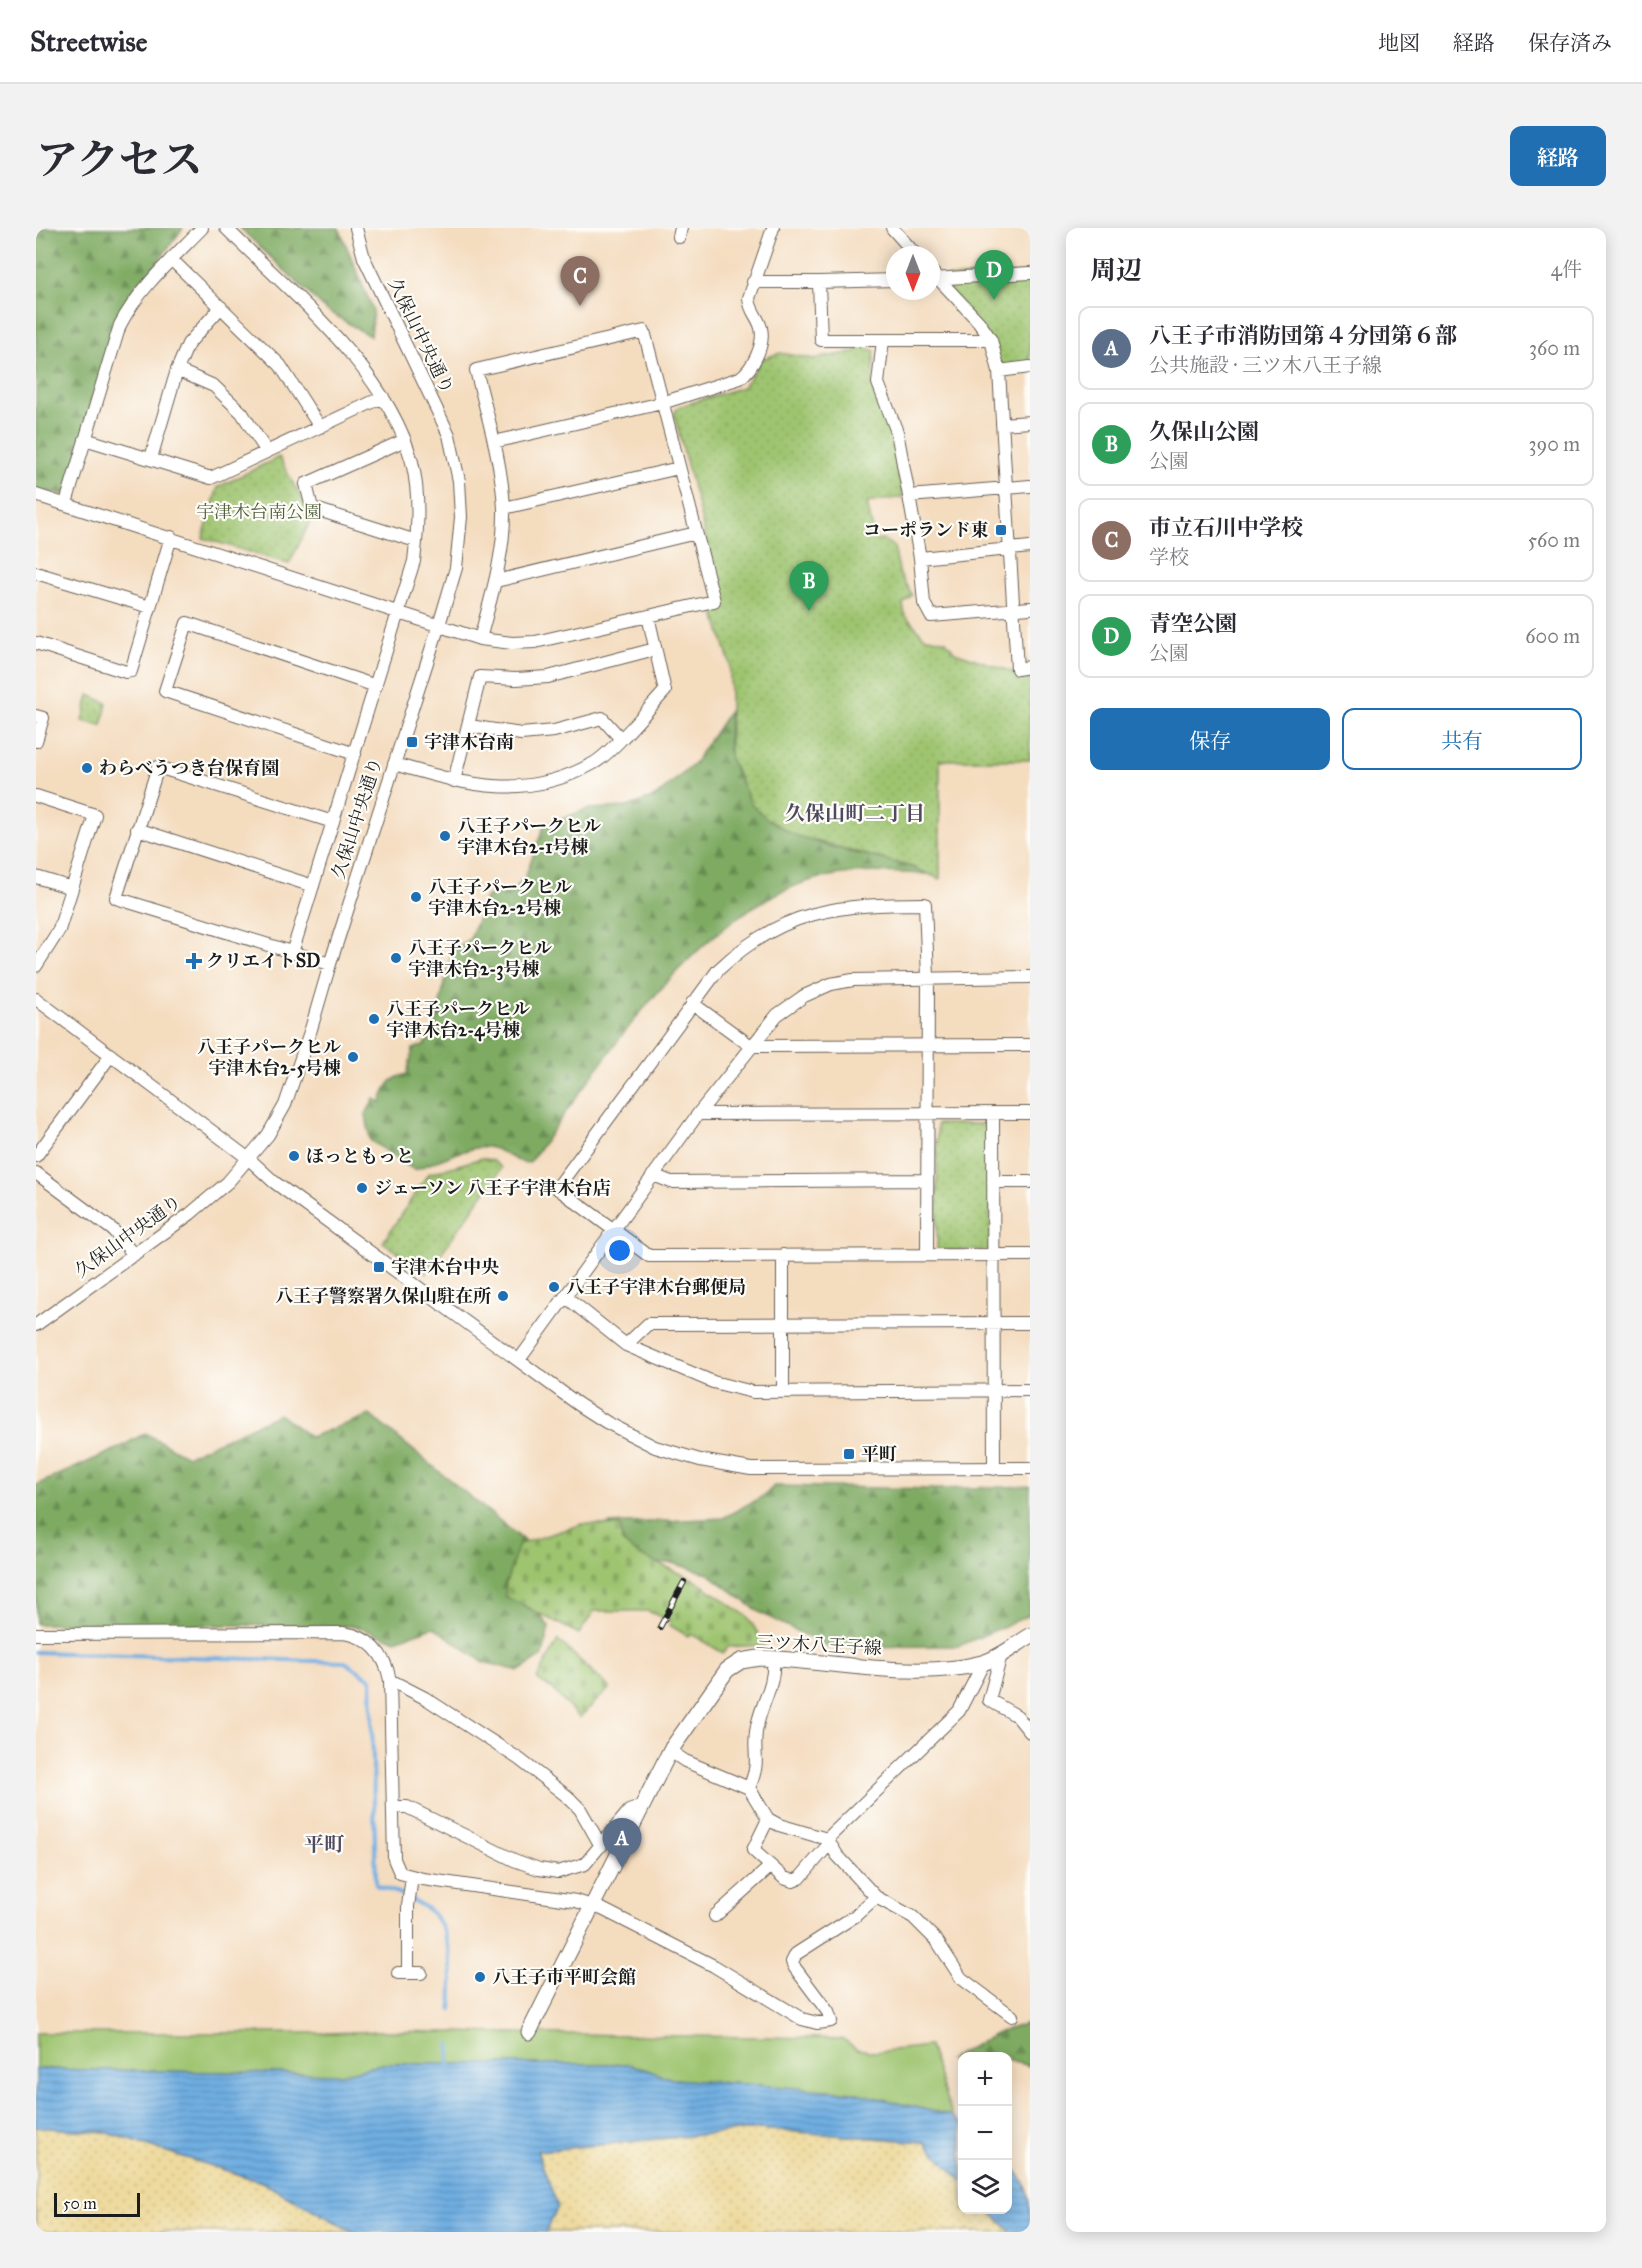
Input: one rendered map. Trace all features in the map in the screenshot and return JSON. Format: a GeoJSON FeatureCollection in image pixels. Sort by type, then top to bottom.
{"type":"FeatureCollection","features":[{"type":"Feature","properties":{"kind":"main road","name":"三ツ木八王子線"},"geometry":{"type":"LineString","coordinates":[[529,2032],[670,1751],[727,1670],[741,1661],[774,1659],[886,1668],[948,1668],[984,1662],[1030,1636]]}},
{"type":"Feature","properties":{"kind":"street"},"geometry":{"type":"LineString","coordinates":[[66,503],[120,325],[128,309],[171,259],[202,228]]}},
{"type":"Feature","properties":{"kind":"street"},"geometry":{"type":"LineString","coordinates":[[226,228],[370,375],[405,440],[417,494],[414,561],[292,953]]}},
{"type":"Feature","properties":{"kind":"street","name":"久保山中央通り"},"geometry":{"type":"LineString","coordinates":[[36,1324],[190,1214],[228,1182],[268,1135],[285,1105],[456,568],[462,517],[459,481],[448,435],[364,258],[356,228]]}},
{"type":"Feature","properties":{"kind":"street"},"geometry":{"type":"LineString","coordinates":[[494,442],[662,404],[740,378],[750,370],[759,348],[760,328],[749,310],[749,298],[773,228]]}},
{"type":"Feature","properties":{"kind":"street"},"geometry":{"type":"LineString","coordinates":[[892,228],[908,246]]}},
{"type":"Feature","properties":{"kind":"street"},"geometry":{"type":"LineString","coordinates":[[171,259],[280,365],[320,427]]}},
{"type":"Feature","properties":{"kind":"street"},"geometry":{"type":"LineString","coordinates":[[940,276],[1030,273]]}},
{"type":"Feature","properties":{"kind":"street"},"geometry":{"type":"LineString","coordinates":[[753,282],[886,280]]}},
{"type":"Feature","properties":{"kind":"street"},"geometry":{"type":"LineString","coordinates":[[819,282],[821,340],[990,340]]}},
{"type":"Feature","properties":{"kind":"street"},"geometry":{"type":"LineString","coordinates":[[940,283],[979,322],[990,340],[999,371],[1017,669],[1030,667]]}},
{"type":"Feature","properties":{"kind":"street"},"geometry":{"type":"LineString","coordinates":[[151,458],[177,370],[188,344],[221,307]]}},
{"type":"Feature","properties":{"kind":"street"},"geometry":{"type":"LineString","coordinates":[[36,495],[480,639],[512,643],[535,642],[714,601],[644,331],[476,370],[494,442],[504,508],[496,581],[480,639]]}},
{"type":"Feature","properties":{"kind":"street"},"geometry":{"type":"LineString","coordinates":[[883,340],[878,383],[897,432],[920,558],[924,603],[931,616],[1030,608]]}},
{"type":"Feature","properties":{"kind":"street"},"geometry":{"type":"LineString","coordinates":[[999,371],[1030,368]]}},
{"type":"Feature","properties":{"kind":"street"},"geometry":{"type":"LineString","coordinates":[[177,370],[214,386],[242,413],[267,452]]}},
{"type":"Feature","properties":{"kind":"street"},"geometry":{"type":"LineString","coordinates":[[85,439],[211,478],[383,398]]}},
{"type":"Feature","properties":{"kind":"street"},"geometry":{"type":"LineString","coordinates":[[1002,424],[1030,422]]}},
{"type":"Feature","properties":{"kind":"street"},"geometry":{"type":"LineString","coordinates":[[405,440],[306,484],[312,508],[416,541]]}},
{"type":"Feature","properties":{"kind":"street"},"geometry":{"type":"LineString","coordinates":[[504,508],[679,468]]}},
{"type":"Feature","properties":{"kind":"street"},"geometry":{"type":"LineString","coordinates":[[909,496],[1030,486]]}},
{"type":"Feature","properties":{"kind":"street"},"geometry":{"type":"LineString","coordinates":[[496,581],[696,533]]}},
{"type":"Feature","properties":{"kind":"street"},"geometry":{"type":"LineString","coordinates":[[36,644],[126,672],[131,671],[171,537]]}},
{"type":"Feature","properties":{"kind":"street"},"geometry":{"type":"LineString","coordinates":[[920,558],[1030,547]]}},
{"type":"Feature","properties":{"kind":"street"},"geometry":{"type":"LineString","coordinates":[[36,573],[150,607]]}},
{"type":"Feature","properties":{"kind":"street"},"geometry":{"type":"LineString","coordinates":[[394,764],[472,786],[508,788],[558,778],[596,763],[665,692],[648,616]]}},
{"type":"Feature","properties":{"kind":"street"},"geometry":{"type":"LineString","coordinates":[[355,754],[165,691],[187,623],[376,686]]}},
{"type":"Feature","properties":{"kind":"street"},"geometry":{"type":"LineString","coordinates":[[454,781],[480,677],[516,679],[548,676],[655,649]]}},
{"type":"Feature","properties":{"kind":"street"},"geometry":{"type":"LineString","coordinates":[[36,716],[43,718],[36,741]]}},
{"type":"Feature","properties":{"kind":"street"},"geometry":{"type":"LineString","coordinates":[[469,726],[521,734],[554,730],[602,718],[620,738]]}},
{"type":"Feature","properties":{"kind":"street"},"geometry":{"type":"LineString","coordinates":[[330,964],[116,898],[158,767],[333,822]]}},
{"type":"Feature","properties":{"kind":"street"},"geometry":{"type":"LineString","coordinates":[[36,796],[95,815],[59,930],[36,966]]}},
{"type":"Feature","properties":{"kind":"street"},"geometry":{"type":"LineString","coordinates":[[137,829],[313,886]]}},
{"type":"Feature","properties":{"kind":"street"},"geometry":{"type":"LineString","coordinates":[[36,877],[72,888]]}},
{"type":"Feature","properties":{"kind":"street"},"geometry":{"type":"LineString","coordinates":[[927,1255],[928,977],[925,904],[869,904],[828,909],[776,926],[733,956],[692,1003],[557,1188],[649,1256],[1030,1255]]}},
{"type":"Feature","properties":{"kind":"street"},"geometry":{"type":"LineString","coordinates":[[519,1360],[615,1232],[653,1174],[698,1114],[751,1046],[777,1016],[790,1005],[831,984],[853,980],[1030,977]]}},
{"type":"Feature","properties":{"kind":"street"},"geometry":{"type":"LineString","coordinates":[[36,999],[249,1159],[274,1182],[519,1360],[606,1422],[655,1447],[700,1460],[771,1470],[1030,1468]]}},
{"type":"Feature","properties":{"kind":"street"},"geometry":{"type":"LineString","coordinates":[[692,1003],[751,1046],[1030,1045]]}},
{"type":"Feature","properties":{"kind":"street"},"geometry":{"type":"LineString","coordinates":[[36,1156],[111,1055]]}},
{"type":"Feature","properties":{"kind":"street"},"geometry":{"type":"LineString","coordinates":[[993,1113],[994,1469]]}},
{"type":"Feature","properties":{"kind":"street"},"geometry":{"type":"LineString","coordinates":[[698,1114],[1030,1113]]}},
{"type":"Feature","properties":{"kind":"street"},"geometry":{"type":"LineString","coordinates":[[36,1173],[113,1230],[134,1255]]}},
{"type":"Feature","properties":{"kind":"street"},"geometry":{"type":"LineString","coordinates":[[653,1174],[671,1182],[926,1180]]}},
{"type":"Feature","properties":{"kind":"street"},"geometry":{"type":"LineString","coordinates":[[993,1182],[1030,1182]]}},
{"type":"Feature","properties":{"kind":"street"},"geometry":{"type":"LineString","coordinates":[[783,1255],[783,1391]]}},
{"type":"Feature","properties":{"kind":"street"},"geometry":{"type":"LineString","coordinates":[[566,1297],[626,1345],[713,1382],[753,1392],[1030,1390]]}},
{"type":"Feature","properties":{"kind":"street"},"geometry":{"type":"LineString","coordinates":[[626,1345],[648,1324],[1030,1323]]}},
{"type":"Feature","properties":{"kind":"street"},"geometry":{"type":"LineString","coordinates":[[36,1634],[342,1633],[362,1638],[372,1645],[385,1662],[390,1680],[395,1866],[400,1874],[411,1882],[591,1905],[714,1966],[796,2017],[823,2022],[831,2021],[831,2017],[792,1962],[795,1954],[855,1916],[876,1897]]}},
{"type":"Feature","properties":{"kind":"street"},"geometry":{"type":"LineString","coordinates":[[1000,1655],[989,1700],[1017,1716],[1030,1732]]}},
{"type":"Feature","properties":{"kind":"street"},"geometry":{"type":"LineString","coordinates":[[749,1788],[758,1762],[756,1734],[773,1680],[774,1659]]}},
{"type":"Feature","properties":{"kind":"street"},"geometry":{"type":"LineString","coordinates":[[768,1819],[753,1850],[784,1878],[793,1881],[800,1878],[829,1841],[959,1711],[984,1662]]}},
{"type":"Feature","properties":{"kind":"street"},"geometry":{"type":"LineString","coordinates":[[390,1680],[425,1698],[519,1759],[568,1797],[580,1809],[601,1846]]}},
{"type":"Feature","properties":{"kind":"street"},"geometry":{"type":"LineString","coordinates":[[670,1751],[685,1761],[749,1788],[768,1819],[779,1825],[829,1841],[837,1855],[876,1897],[913,1917],[937,1941],[961,1978],[1012,2016]]}},
{"type":"Feature","properties":{"kind":"street"},"geometry":{"type":"LineString","coordinates":[[394,1807],[407,1807],[514,1860],[549,1872],[562,1872],[580,1867],[601,1846],[629,1811],[640,1807]]}},
{"type":"Feature","properties":{"kind":"street"},"geometry":{"type":"LineString","coordinates":[[715,1916],[771,1866]]}},
{"type":"Feature","properties":{"kind":"street"},"geometry":{"type":"LineString","coordinates":[[411,1882],[403,1973],[421,1973]]}},
{"type":"Feature","properties":{"kind":"green space"},"geometry":{"type":"Polygon","coordinates":[[[36,228],[183,228],[120,313],[66,495],[36,489],[36,228]]]}},
{"type":"Feature","properties":{"kind":"green space"},"geometry":{"type":"Polygon","coordinates":[[[240,228],[339,228],[373,310],[371,337],[326,310],[240,228]]]}},
{"type":"Feature","properties":{"kind":"green space"},"geometry":{"type":"Polygon","coordinates":[[[1030,273],[1030,367],[999,371],[990,340],[940,278],[1030,273]]]}},
{"type":"Feature","properties":{"kind":"green space"},"geometry":{"type":"Polygon","coordinates":[[[864,347],[875,351],[872,384],[892,436],[903,497],[867,503],[875,540],[884,540],[894,547],[900,575],[912,595],[903,604],[905,615],[924,636],[946,641],[955,652],[1030,678],[1030,760],[940,760],[940,879],[912,867],[794,835],[766,818],[752,805],[730,758],[730,664],[713,607],[722,600],[674,414],[678,407],[743,387],[762,359],[780,353],[814,359],[854,352],[864,347]]]}},
{"type":"Feature","properties":{"kind":"green space","name":"宇津木台南公園"},"geometry":{"type":"Polygon","coordinates":[[[279,457],[312,518],[289,564],[203,538],[218,487],[279,457]]]}},
{"type":"Feature","properties":{"kind":"green space"},"geometry":{"type":"Polygon","coordinates":[[[89,695],[107,703],[102,726],[83,721],[89,695]]]}},
{"type":"Feature","properties":{"kind":"green space"},"geometry":{"type":"Polygon","coordinates":[[[729,711],[729,746],[732,765],[754,803],[773,821],[796,835],[822,844],[929,874],[888,872],[820,878],[775,895],[732,921],[655,995],[620,1038],[529,1163],[518,1161],[492,1148],[478,1147],[414,1170],[370,1140],[366,1114],[374,1099],[381,1102],[390,1083],[407,1074],[413,1049],[424,1045],[433,1034],[452,951],[470,939],[485,898],[496,891],[511,894],[526,875],[544,826],[587,809],[627,807],[655,797],[693,765],[729,711]]]}},
{"type":"Feature","properties":{"kind":"green space"},"geometry":{"type":"Polygon","coordinates":[[[937,1124],[989,1124],[991,1250],[937,1250],[937,1124]]]}},
{"type":"Feature","properties":{"kind":"green space"},"geometry":{"type":"Polygon","coordinates":[[[482,1158],[493,1161],[502,1168],[427,1273],[383,1242],[428,1174],[482,1158]]]}},
{"type":"Feature","properties":{"kind":"green space"},"geometry":{"type":"Polygon","coordinates":[[[279,1414],[310,1437],[370,1415],[527,1543],[522,1591],[549,1627],[543,1656],[519,1671],[483,1662],[434,1627],[395,1640],[354,1626],[36,1624],[36,1485],[119,1448],[145,1433],[187,1456],[279,1414]]]}},
{"type":"Feature","properties":{"kind":"green space"},"geometry":{"type":"Polygon","coordinates":[[[774,1486],[938,1489],[1030,1486],[1030,1615],[959,1646],[828,1647],[759,1612],[709,1574],[672,1563],[622,1563],[609,1524],[723,1518],[765,1495],[774,1486]]]}},
{"type":"Feature","properties":{"kind":"green space"},"geometry":{"type":"Polygon","coordinates":[[[583,1524],[620,1526],[622,1542],[639,1555],[695,1580],[748,1617],[765,1645],[728,1647],[723,1653],[690,1633],[688,1636],[669,1625],[671,1621],[647,1611],[594,1611],[579,1634],[505,1596],[506,1583],[519,1544],[583,1524]]]}},
{"type":"Feature","properties":{"kind":"green space"},"geometry":{"type":"Polygon","coordinates":[[[558,1640],[610,1688],[579,1718],[552,1689],[537,1679],[558,1640]]]}},
{"type":"Feature","properties":{"kind":"green space"},"geometry":{"type":"Polygon","coordinates":[[[1030,2022],[1030,2066],[1012,2062],[1012,2052],[963,2052],[999,2032],[1030,2022]]]}},
{"type":"Feature","properties":{"kind":"green space"},"geometry":{"type":"Polygon","coordinates":[[[382,2031],[843,2039],[857,2049],[875,2052],[929,2046],[952,2116],[853,2092],[672,2079],[630,2064],[383,2064],[341,2074],[36,2069],[36,2033],[382,2031]]]}},
{"type":"Feature","properties":{"kind":"green space"},"geometry":{"type":"Polygon","coordinates":[[[958,2055],[958,2060],[948,2060],[958,2055]]]}},
{"type":"Feature","properties":{"kind":"sand"},"geometry":{"type":"Polygon","coordinates":[[[36,2127],[105,2132],[262,2182],[354,2232],[36,2232],[36,2127]]]}},
{"type":"Feature","properties":{"kind":"sand"},"geometry":{"type":"Polygon","coordinates":[[[759,2129],[925,2142],[958,2177],[958,2214],[993,2214],[1011,2232],[545,2232],[557,2207],[537,2151],[759,2129]]]}},
{"type":"Feature","properties":{"kind":"water"},"geometry":{"type":"Polygon","coordinates":[[[383,2064],[630,2064],[672,2079],[853,2092],[952,2116],[958,2121],[958,2177],[925,2142],[759,2129],[537,2151],[558,2207],[545,2232],[354,2232],[262,2182],[105,2132],[36,2127],[36,2069],[341,2074],[383,2064]]]}},
{"type":"Feature","properties":{"kind":"water"},"geometry":{"type":"Polygon","coordinates":[[[1012,2165],[1025,2184],[1030,2209],[1030,2232],[1011,2232],[993,2214],[1012,2214],[1012,2165]]]}},
{"type":"Feature","properties":{"kind":"waterway"},"geometry":{"type":"LineString","coordinates":[[36,1652],[345,1662],[371,1679],[376,1885],[406,1896]]}},
{"type":"Feature","properties":{"kind":"waterway"},"geometry":{"type":"LineString","coordinates":[[412,1900],[432,1913],[445,1934],[452,1972],[451,2009]]}},
{"type":"Feature","properties":{"kind":"waterway"},"geometry":{"type":"LineString","coordinates":[[449,2064],[450,2044]]}},
{"type":"Feature","properties":{"kind":"railway"},"geometry":{"type":"LineString","coordinates":[[660,1627],[684,1582]]}},
{"type":"Feature","properties":{"kind":"place","name":"青空公園"},"geometry":{"type":"Point","coordinates":[994,300]}},
{"type":"Feature","properties":{"kind":"place","name":"市立石川中学校"},"geometry":{"type":"Point","coordinates":[580,306]}},
{"type":"Feature","properties":{"kind":"place","name":"コーポランド東"},"geometry":{"type":"Point","coordinates":[1001,530]}},
{"type":"Feature","properties":{"kind":"place","name":"久保山公園"},"geometry":{"type":"Point","coordinates":[809,611]}},
{"type":"Feature","properties":{"kind":"place","name":"宇津木台南"},"geometry":{"type":"Point","coordinates":[412,742]}},
{"type":"Feature","properties":{"kind":"place","name":"わらべうつき台保育園"},"geometry":{"type":"Point","coordinates":[87,768]}},
{"type":"Feature","properties":{"kind":"place","name":"八王子パークヒル 宇津木台2-1号棟"},"geometry":{"type":"Point","coordinates":[445,836]}},
{"type":"Feature","properties":{"kind":"place","name":"八王子パークヒル 宇津木台2-2号棟"},"geometry":{"type":"Point","coordinates":[416,897]}},
{"type":"Feature","properties":{"kind":"place","name":"八王子パークヒル 宇津木台2-3号棟"},"geometry":{"type":"Point","coordinates":[396,958]}},
{"type":"Feature","properties":{"kind":"place","name":"クリエイトSD"},"geometry":{"type":"Point","coordinates":[194,961]}},
{"type":"Feature","properties":{"kind":"place","name":"八王子パークヒル 宇津木台2-4号棟"},"geometry":{"type":"Point","coordinates":[374,1019]}},
{"type":"Feature","properties":{"kind":"place","name":"八王子パークヒル 宇津木台2-5号棟"},"geometry":{"type":"Point","coordinates":[353,1057]}},
{"type":"Feature","properties":{"kind":"place","name":"ほっともっと"},"geometry":{"type":"Point","coordinates":[294,1156]}},
{"type":"Feature","properties":{"kind":"place","name":"ジェーソン 八王子宇津木台店"},"geometry":{"type":"Point","coordinates":[362,1188]}},
{"type":"Feature","properties":{"kind":"place","name":"宇津木台中央"},"geometry":{"type":"Point","coordinates":[379,1267]}},
{"type":"Feature","properties":{"kind":"place","name":"八王子宇津木台郵便局"},"geometry":{"type":"Point","coordinates":[554,1287]}},
{"type":"Feature","properties":{"kind":"place","name":"八王子警察署久保山駐在所"},"geometry":{"type":"Point","coordinates":[503,1296]}},
{"type":"Feature","properties":{"kind":"place","name":"平町"},"geometry":{"type":"Point","coordinates":[849,1454]}},
{"type":"Feature","properties":{"kind":"place","name":"八王子市消防団第４分団第６部"},"geometry":{"type":"Point","coordinates":[622,1868]}},
{"type":"Feature","properties":{"kind":"place","name":"八王子市平町会館"},"geometry":{"type":"Point","coordinates":[480,1977]}},
{"type":"Feature","properties":{"kind":"district","name":"久保山町二丁目"},"geometry":{"type":"Point","coordinates":[855,813]}},
{"type":"Feature","properties":{"kind":"district","name":"平町"},"geometry":{"type":"Point","coordinates":[324,1844]}}]}
